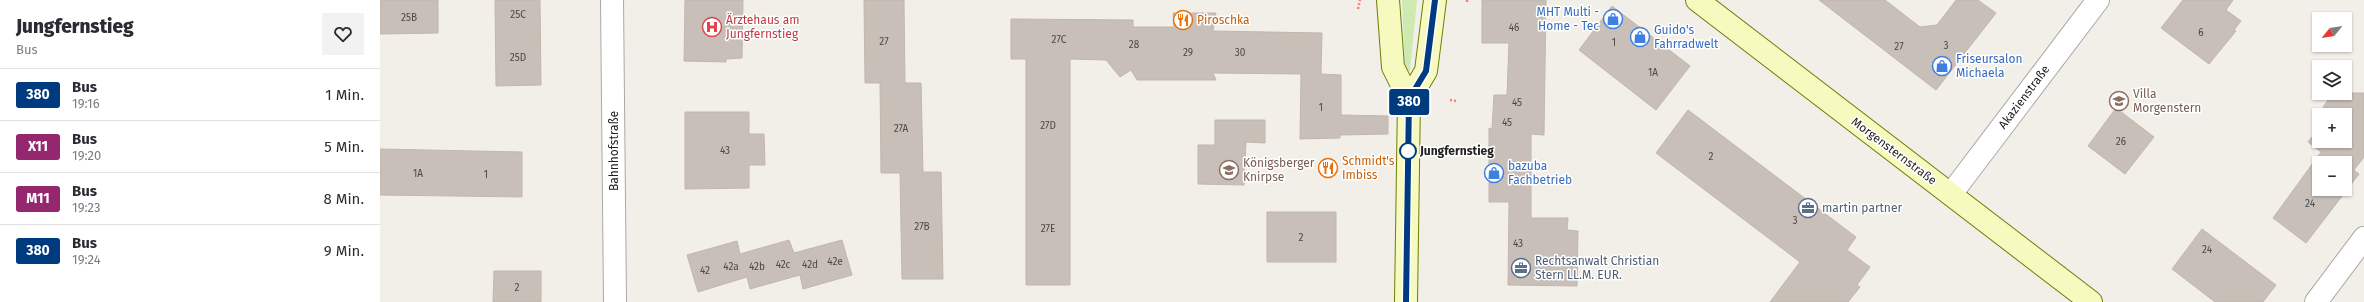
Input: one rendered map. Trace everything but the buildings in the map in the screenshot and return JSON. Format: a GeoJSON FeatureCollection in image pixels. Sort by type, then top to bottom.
{"type":"FeatureCollection","features":[{"type":"Feature","properties":{"kind":"main road"},"geometry":{"type":"LineString","coordinates":[[1388,0],[1394,67],[1409,99],[1406,302]]}},
{"type":"Feature","properties":{"kind":"main road"},"geometry":{"type":"LineString","coordinates":[[1409,99],[1426,71],[1435,0]]}},
{"type":"Feature","properties":{"kind":"main road","name":"Morgensternstraße"},"geometry":{"type":"LineString","coordinates":[[1697,0],[2092,302]]}},
{"type":"Feature","properties":{"kind":"street","name":"Bahnhofstraße"},"geometry":{"type":"LineString","coordinates":[[612,0],[615,302]]}},
{"type":"Feature","properties":{"kind":"street","name":"Akazienstraße"},"geometry":{"type":"LineString","coordinates":[[1951,194],[2098,0]]}},
{"type":"Feature","properties":{"kind":"street"},"geometry":{"type":"LineString","coordinates":[[2316,302],[2364,238]]}},
{"type":"Feature","properties":{"kind":"path"},"geometry":{"type":"LineString","coordinates":[[1358,9],[1360,0]]}},
{"type":"Feature","properties":{"kind":"path"},"geometry":{"type":"LineString","coordinates":[[1450,100],[1456,101]]}},
{"type":"Feature","properties":{"kind":"green space"},"geometry":{"type":"Polygon","coordinates":[[[1402,0],[1417,0],[1410,71],[1405,70],[1402,0]]]}},
{"type":"Feature","properties":{"kind":"bus line","name":"380"},"geometry":{"type":"LineString","coordinates":[[1406,302],[1409,99],[1426,71],[1430,52],[1435,0]]}},
{"type":"Feature","properties":{"kind":"place","name":"MHT Multi - Home - Tec"},"geometry":{"type":"Point","coordinates":[1613,19]}},
{"type":"Feature","properties":{"kind":"place","name":"Piroschka"},"geometry":{"type":"Point","coordinates":[1183,20]}},
{"type":"Feature","properties":{"kind":"place","name":"Ärztehaus am Jungfernstieg"},"geometry":{"type":"Point","coordinates":[712,27]}},
{"type":"Feature","properties":{"kind":"place","name":"Guido's Fahrradwelt"},"geometry":{"type":"Point","coordinates":[1640,37]}},
{"type":"Feature","properties":{"kind":"place","name":"Friseursalon Michaela"},"geometry":{"type":"Point","coordinates":[1942,66]}},
{"type":"Feature","properties":{"kind":"place","name":"Villa Morgenstern"},"geometry":{"type":"Point","coordinates":[2119,101]}},
{"type":"Feature","properties":{"kind":"place","name":"Jungfernstieg"},"geometry":{"type":"Point","coordinates":[1408,151]}},
{"type":"Feature","properties":{"kind":"place","name":"Schmidt's Imbiss"},"geometry":{"type":"Point","coordinates":[1328,168]}},
{"type":"Feature","properties":{"kind":"place","name":"Königsberger Knirpse"},"geometry":{"type":"Point","coordinates":[1229,170]}},
{"type":"Feature","properties":{"kind":"place","name":"bazuba Fachbetrieb"},"geometry":{"type":"Point","coordinates":[1494,173]}},
{"type":"Feature","properties":{"kind":"place","name":"martin partner"},"geometry":{"type":"Point","coordinates":[1808,208]}},
{"type":"Feature","properties":{"kind":"place","name":"Rechtsanwalt Christian Stern LL.M. EUR."},"geometry":{"type":"Point","coordinates":[1521,268]}}]}
